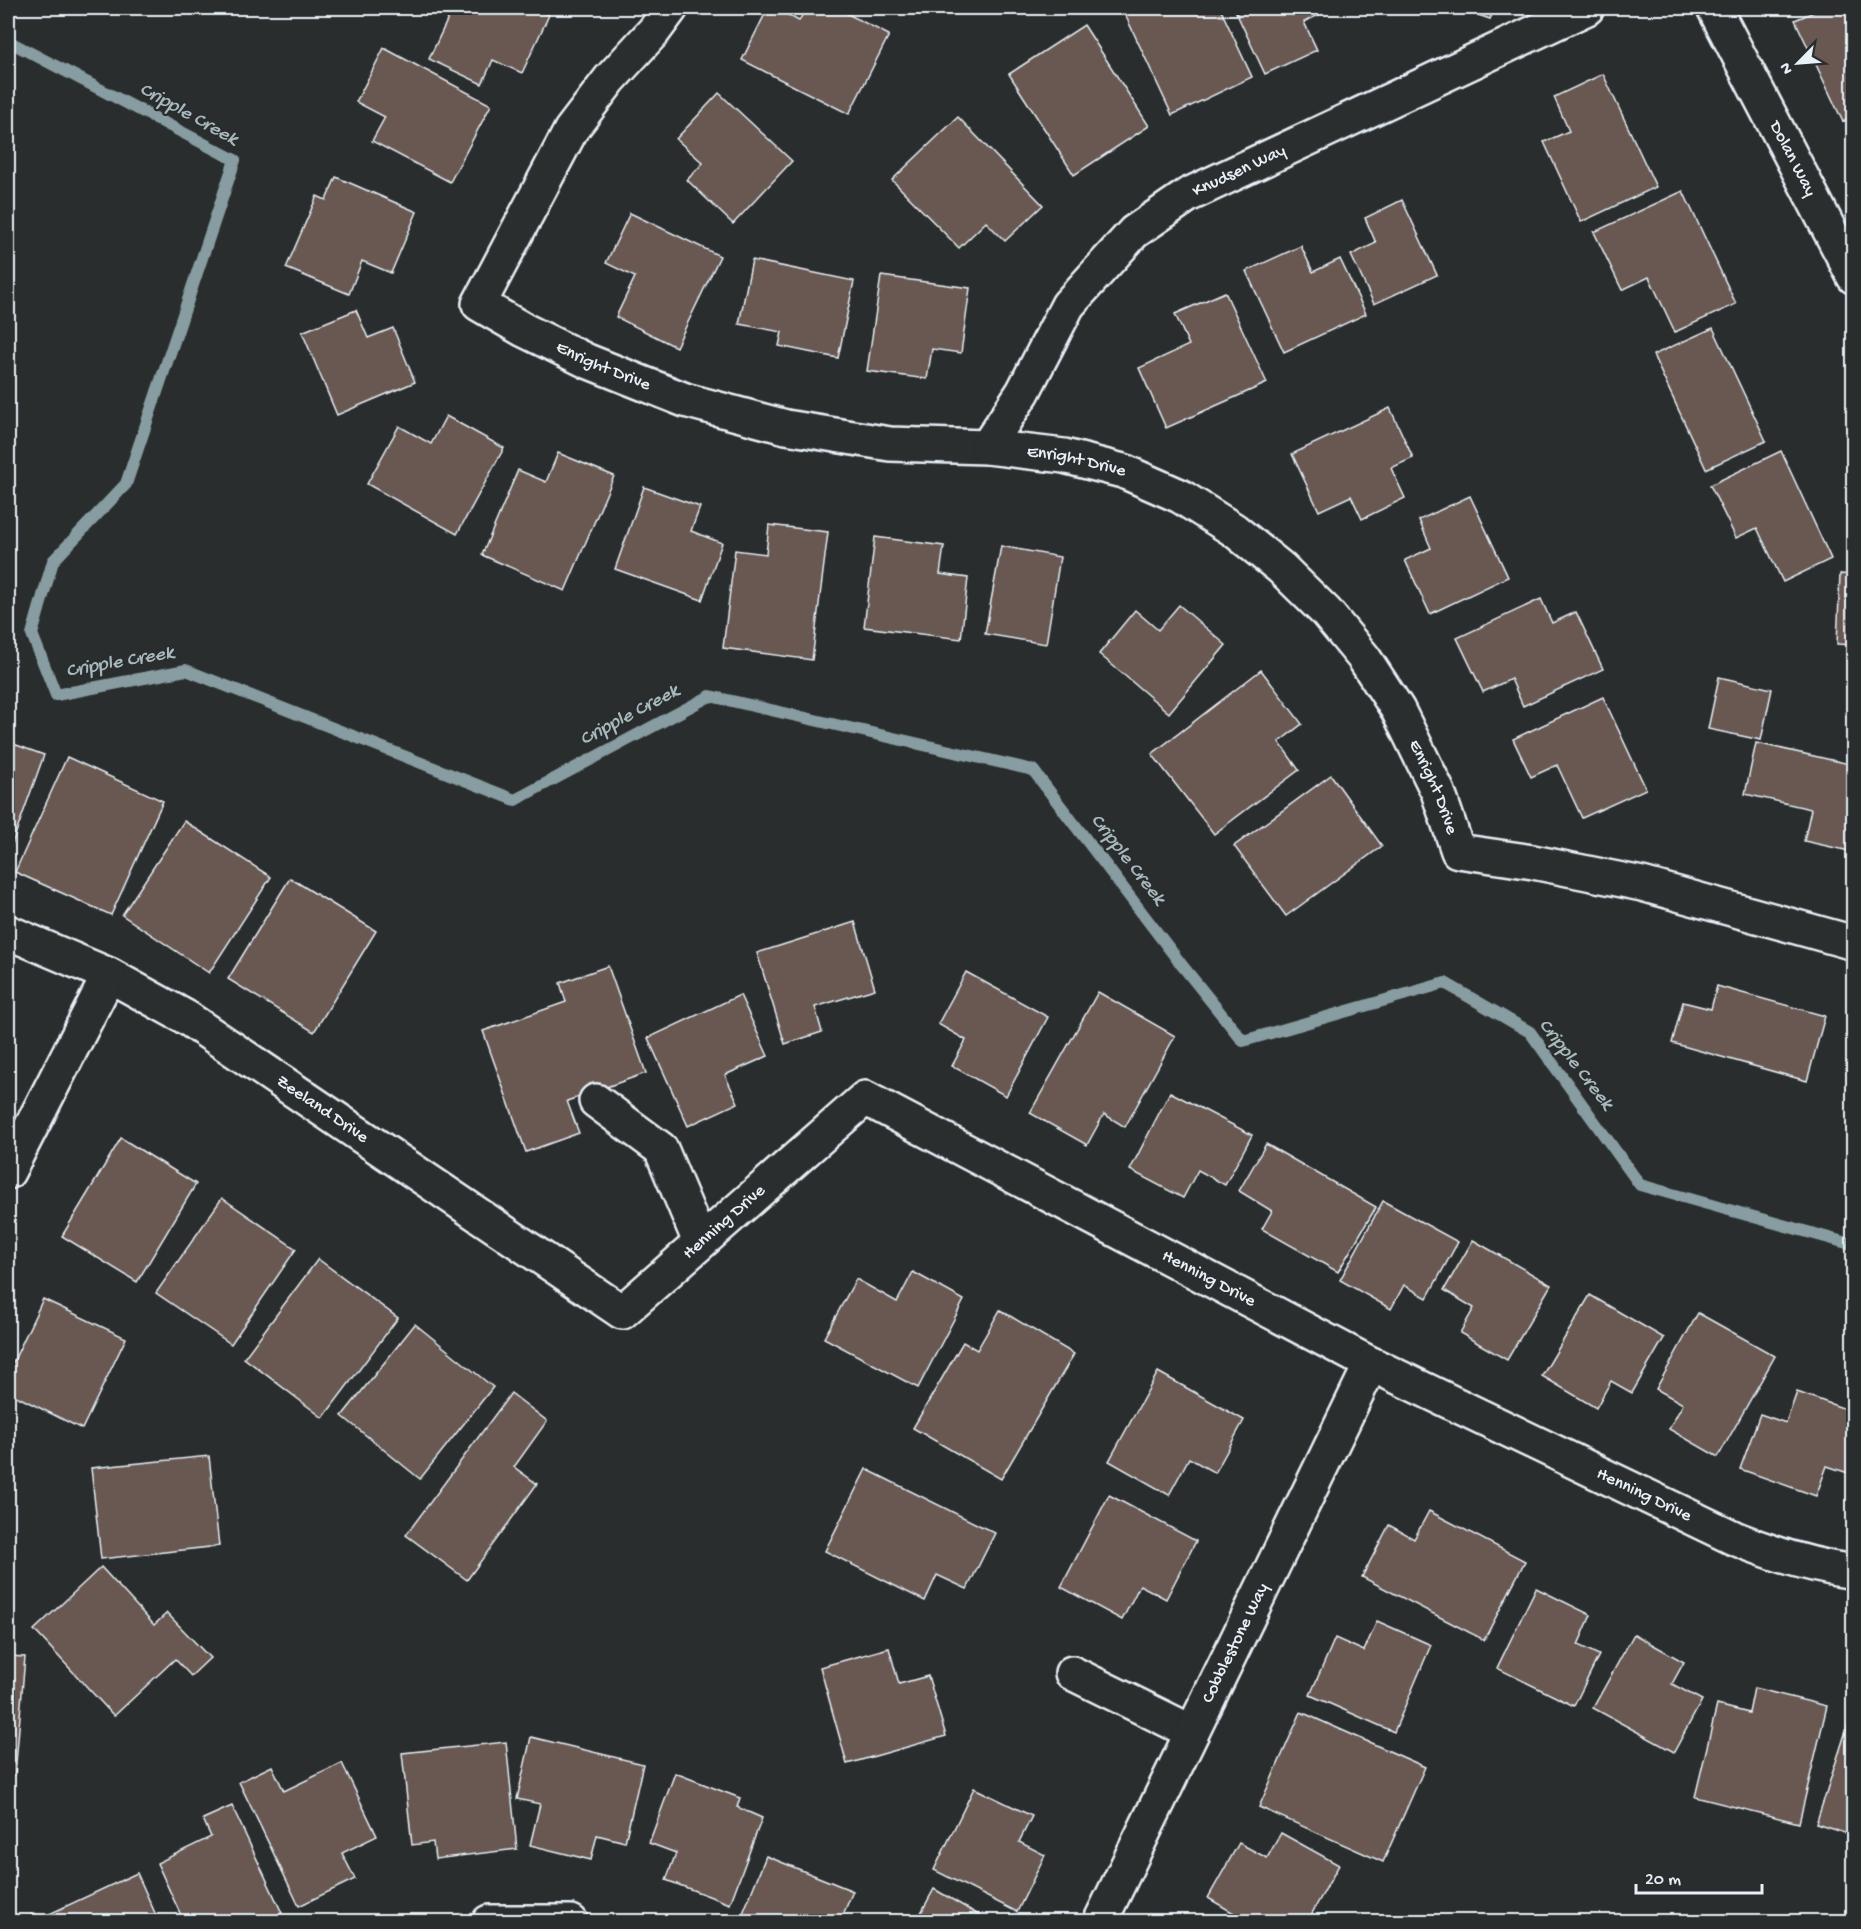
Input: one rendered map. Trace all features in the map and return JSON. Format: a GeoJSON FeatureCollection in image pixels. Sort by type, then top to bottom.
{"type":"FeatureCollection","features":[{"type":"Feature","properties":{"kind":"street","name":"Enright Drive"},"geometry":{"type":"LineString","coordinates":[[671,8],[654,31],[610,79],[571,130],[479,304],[524,330],[587,361],[697,403],[786,427],[890,444],[987,447],[1064,456],[1124,471],[1180,496],[1234,530],[1281,568],[1326,612],[1364,658],[1398,710],[1438,792],[1458,851],[1533,862],[1642,884],[1854,943]]}},
{"type":"Feature","properties":{"kind":"street","name":"Knudsen Way"},"geometry":{"type":"LineString","coordinates":[[987,447],[1023,392],[1068,305],[1134,232],[1188,195],[1587,8]]}},
{"type":"Feature","properties":{"kind":"street","name":"Dolan Way"},"geometry":{"type":"LineString","coordinates":[[1714,8],[1854,277]]}},
{"type":"Feature","properties":{"kind":"street","name":"Zeeland Drive"},"geometry":{"type":"LineString","coordinates":[[8,932],[109,975],[187,1018],[622,1312]]}},
{"type":"Feature","properties":{"kind":"street"},"geometry":{"type":"LineString","coordinates":[[8,1172],[109,975]]}},
{"type":"Feature","properties":{"kind":"street","name":"Henning Drive"},"geometry":{"type":"LineString","coordinates":[[622,1312],[865,1098],[1371,1364],[1734,1538],[1820,1567],[1854,1572]]}},
{"type":"Feature","properties":{"kind":"street"},"geometry":{"type":"LineString","coordinates":[[596,1101],[661,1149],[700,1242]]}},
{"type":"Feature","properties":{"kind":"street","name":"Cobblestone Way"},"geometry":{"type":"LineString","coordinates":[[1100,1922],[1371,1364]]}},
{"type":"Feature","properties":{"kind":"street"},"geometry":{"type":"LineString","coordinates":[[1072,1673],[1192,1732]]}},
{"type":"Feature","properties":{"kind":"street"},"geometry":{"type":"LineString","coordinates":[[489,1922],[571,1922]]}},
{"type":"Feature","properties":{"kind":"building"},"geometry":{"type":"Polygon","coordinates":[[[453,8],[533,8],[549,15],[522,73],[493,60],[482,84],[429,59],[453,8]]]}},
{"type":"Feature","properties":{"kind":"building"},"geometry":{"type":"Polygon","coordinates":[[[768,8],[775,8],[799,21],[806,8],[836,8],[889,35],[849,114],[742,60],[768,8]]]}},
{"type":"Feature","properties":{"kind":"building"},"geometry":{"type":"Polygon","coordinates":[[[1122,8],[1220,8],[1252,77],[1172,115],[1122,8]]]}},
{"type":"Feature","properties":{"kind":"building"},"geometry":{"type":"Polygon","coordinates":[[[1234,8],[1333,8],[1304,22],[1317,50],[1265,74],[1234,8]]]}},
{"type":"Feature","properties":{"kind":"building"},"geometry":{"type":"Polygon","coordinates":[[[1458,8],[1495,8],[1490,19],[1458,8]]]}},
{"type":"Feature","properties":{"kind":"building"},"geometry":{"type":"Polygon","coordinates":[[[1823,8],[1854,8],[1854,116],[1843,122],[1795,20],[1823,8]]]}},
{"type":"Feature","properties":{"kind":"building"},"geometry":{"type":"Polygon","coordinates":[[[1084,25],[1149,126],[1074,175],[1009,74],[1084,25]]]}},
{"type":"Feature","properties":{"kind":"building"},"geometry":{"type":"Polygon","coordinates":[[[384,48],[491,105],[450,182],[372,141],[385,117],[356,102],[384,48]]]}},
{"type":"Feature","properties":{"kind":"building"},"geometry":{"type":"Polygon","coordinates":[[[1603,74],[1656,187],[1581,222],[1544,142],[1569,131],[1554,97],[1603,74]]]}},
{"type":"Feature","properties":{"kind":"building"},"geometry":{"type":"Polygon","coordinates":[[[719,93],[792,161],[733,224],[687,180],[703,163],[676,139],[719,93]]]}},
{"type":"Feature","properties":{"kind":"building"},"geometry":{"type":"Polygon","coordinates":[[[958,117],[1043,205],[1005,241],[986,222],[959,248],[892,180],[958,117]]]}},
{"type":"Feature","properties":{"kind":"building"},"geometry":{"type":"Polygon","coordinates":[[[336,177],[417,212],[391,273],[362,261],[349,294],[286,268],[317,196],[326,200],[336,177]]]}},
{"type":"Feature","properties":{"kind":"building"},"geometry":{"type":"Polygon","coordinates":[[[1683,191],[1736,304],[1675,332],[1649,277],[1622,290],[1594,232],[1683,191]]]}},
{"type":"Feature","properties":{"kind":"building"},"geometry":{"type":"Polygon","coordinates":[[[1402,200],[1437,275],[1374,304],[1351,255],[1376,243],[1365,218],[1402,200]]]}},
{"type":"Feature","properties":{"kind":"building"},"geometry":{"type":"Polygon","coordinates":[[[630,213],[720,256],[676,347],[616,317],[635,277],[606,263],[630,213]]]}},
{"type":"Feature","properties":{"kind":"building"},"geometry":{"type":"Polygon","coordinates":[[[1301,246],[1313,272],[1340,259],[1366,314],[1284,352],[1246,271],[1301,246]]]}},
{"type":"Feature","properties":{"kind":"building"},"geometry":{"type":"Polygon","coordinates":[[[752,260],[854,281],[838,358],[779,346],[782,332],[739,324],[752,260]]]}},
{"type":"Feature","properties":{"kind":"building"},"geometry":{"type":"Polygon","coordinates":[[[881,276],[970,288],[961,353],[932,349],[927,379],[867,371],[881,276]]]}},
{"type":"Feature","properties":{"kind":"building"},"geometry":{"type":"Polygon","coordinates":[[[1225,292],[1267,383],[1166,428],[1139,368],[1189,345],[1175,314],[1225,292]]]}},
{"type":"Feature","properties":{"kind":"building"},"geometry":{"type":"Polygon","coordinates":[[[356,310],[368,338],[393,328],[415,382],[337,415],[302,332],[356,310]]]}},
{"type":"Feature","properties":{"kind":"building"},"geometry":{"type":"Polygon","coordinates":[[[1713,328],[1766,441],[1706,469],[1653,355],[1713,328]]]}},
{"type":"Feature","properties":{"kind":"building"},"geometry":{"type":"Polygon","coordinates":[[[1390,408],[1413,458],[1391,468],[1405,498],[1362,519],[1351,496],[1319,511],[1292,454],[1390,408]]]}},
{"type":"Feature","properties":{"kind":"building"},"geometry":{"type":"Polygon","coordinates":[[[446,416],[504,448],[457,534],[367,484],[399,426],[431,444],[446,416]]]}},
{"type":"Feature","properties":{"kind":"building"},"geometry":{"type":"Polygon","coordinates":[[[1781,451],[1831,559],[1783,582],[1757,528],[1736,538],[1710,485],[1781,451]]]}},
{"type":"Feature","properties":{"kind":"building"},"geometry":{"type":"Polygon","coordinates":[[[558,453],[614,476],[565,591],[482,555],[518,470],[546,482],[558,453]]]}},
{"type":"Feature","properties":{"kind":"building"},"geometry":{"type":"Polygon","coordinates":[[[644,487],[700,507],[691,531],[722,543],[702,600],[615,569],[644,487]]]}},
{"type":"Feature","properties":{"kind":"building"},"geometry":{"type":"Polygon","coordinates":[[[1470,496],[1508,577],[1430,614],[1405,560],[1431,548],[1419,520],[1470,496]]]}},
{"type":"Feature","properties":{"kind":"building"},"geometry":{"type":"Polygon","coordinates":[[[769,525],[828,532],[812,660],[723,648],[735,550],[766,554],[769,525]]]}},
{"type":"Feature","properties":{"kind":"building"},"geometry":{"type":"Polygon","coordinates":[[[875,537],[944,546],[940,574],[968,578],[961,639],[864,627],[875,537]]]}},
{"type":"Feature","properties":{"kind":"building"},"geometry":{"type":"Polygon","coordinates":[[[1001,546],[1060,557],[1046,644],[985,634],[1001,546]]]}},
{"type":"Feature","properties":{"kind":"building"},"geometry":{"type":"Polygon","coordinates":[[[1840,574],[1854,575],[1854,645],[1837,644],[1840,574]]]}},
{"type":"Feature","properties":{"kind":"building"},"geometry":{"type":"Polygon","coordinates":[[[1541,599],[1552,623],[1576,612],[1603,669],[1523,706],[1511,679],[1483,692],[1457,638],[1541,599]]]}},
{"type":"Feature","properties":{"kind":"building"},"geometry":{"type":"Polygon","coordinates":[[[1179,605],[1226,645],[1169,713],[1099,654],[1135,610],[1158,630],[1179,605]]]}},
{"type":"Feature","properties":{"kind":"building"},"geometry":{"type":"Polygon","coordinates":[[[1261,670],[1302,724],[1279,742],[1299,770],[1214,834],[1152,754],[1261,670]]]}},
{"type":"Feature","properties":{"kind":"building"},"geometry":{"type":"Polygon","coordinates":[[[1719,677],[1772,689],[1761,740],[1708,729],[1719,677]]]}},
{"type":"Feature","properties":{"kind":"building"},"geometry":{"type":"Polygon","coordinates":[[[1603,697],[1646,789],[1582,818],[1557,765],[1531,777],[1513,739],[1603,697]]]}},
{"type":"Feature","properties":{"kind":"building"},"geometry":{"type":"Polygon","coordinates":[[[8,742],[44,755],[8,855],[8,742]]]}},
{"type":"Feature","properties":{"kind":"building"},"geometry":{"type":"Polygon","coordinates":[[[1756,743],[1854,765],[1854,852],[1804,841],[1811,809],[1745,794],[1756,743]]]}},
{"type":"Feature","properties":{"kind":"building"},"geometry":{"type":"Polygon","coordinates":[[[67,757],[163,801],[111,915],[15,872],[67,757]]]}},
{"type":"Feature","properties":{"kind":"building"},"geometry":{"type":"Polygon","coordinates":[[[1331,775],[1382,846],[1286,916],[1234,846],[1331,775]]]}},
{"type":"Feature","properties":{"kind":"building"},"geometry":{"type":"Polygon","coordinates":[[[184,821],[271,877],[209,973],[122,915],[184,821]]]}},
{"type":"Feature","properties":{"kind":"building"},"geometry":{"type":"Polygon","coordinates":[[[290,878],[376,931],[314,1032],[228,979],[290,878]]]}},
{"type":"Feature","properties":{"kind":"building"},"geometry":{"type":"Polygon","coordinates":[[[855,922],[875,989],[815,1007],[822,1032],[785,1044],[757,953],[855,922]]]}},
{"type":"Feature","properties":{"kind":"building"},"geometry":{"type":"Polygon","coordinates":[[[608,966],[646,1073],[567,1101],[579,1133],[526,1152],[483,1031],[566,1002],[560,983],[608,966]]]}},
{"type":"Feature","properties":{"kind":"building"},"geometry":{"type":"Polygon","coordinates":[[[966,972],[1048,1017],[1006,1096],[952,1066],[966,1040],[938,1024],[966,972]]]}},
{"type":"Feature","properties":{"kind":"building"},"geometry":{"type":"Polygon","coordinates":[[[1717,986],[1825,1016],[1807,1081],[1672,1043],[1683,1002],[1711,1009],[1717,986]]]}},
{"type":"Feature","properties":{"kind":"building"},"geometry":{"type":"Polygon","coordinates":[[[1098,992],[1175,1036],[1125,1127],[1104,1114],[1087,1145],[1030,1113],[1098,992]]]}},
{"type":"Feature","properties":{"kind":"building"},"geometry":{"type":"Polygon","coordinates":[[[740,995],[768,1056],[725,1075],[738,1103],[688,1126],[648,1038],[740,995]]]}},
{"type":"Feature","properties":{"kind":"building"},"geometry":{"type":"Polygon","coordinates":[[[1170,1092],[1252,1135],[1225,1185],[1198,1170],[1183,1198],[1130,1170],[1170,1092]]]}},
{"type":"Feature","properties":{"kind":"building"},"geometry":{"type":"Polygon","coordinates":[[[121,1138],[196,1184],[137,1282],[62,1236],[121,1138]]]}},
{"type":"Feature","properties":{"kind":"building"},"geometry":{"type":"Polygon","coordinates":[[[1266,1144],[1376,1207],[1338,1272],[1262,1229],[1272,1211],[1239,1191],[1266,1144]]]}},
{"type":"Feature","properties":{"kind":"building"},"geometry":{"type":"Polygon","coordinates":[[[222,1198],[296,1249],[231,1344],[156,1293],[222,1198]]]}},
{"type":"Feature","properties":{"kind":"building"},"geometry":{"type":"Polygon","coordinates":[[[1383,1201],[1458,1242],[1427,1298],[1404,1285],[1391,1309],[1340,1280],[1383,1201]]]}},
{"type":"Feature","properties":{"kind":"building"},"geometry":{"type":"Polygon","coordinates":[[[1473,1240],[1551,1285],[1507,1360],[1460,1333],[1474,1308],[1444,1290],[1473,1240]]]}},
{"type":"Feature","properties":{"kind":"building"},"geometry":{"type":"Polygon","coordinates":[[[318,1259],[398,1318],[323,1418],[244,1358],[318,1259]]]}},
{"type":"Feature","properties":{"kind":"building"},"geometry":{"type":"Polygon","coordinates":[[[913,1272],[964,1300],[918,1388],[824,1338],[856,1279],[897,1302],[913,1272]]]}},
{"type":"Feature","properties":{"kind":"building"},"geometry":{"type":"Polygon","coordinates":[[[1590,1295],[1664,1338],[1632,1393],[1611,1381],[1596,1408],[1542,1376],[1590,1295]]]}},
{"type":"Feature","properties":{"kind":"building"},"geometry":{"type":"Polygon","coordinates":[[[43,1299],[126,1338],[82,1429],[8,1392],[8,1373],[43,1299]]]}},
{"type":"Feature","properties":{"kind":"building"},"geometry":{"type":"Polygon","coordinates":[[[1000,1310],[1074,1354],[1001,1479],[913,1428],[963,1342],[977,1350],[1000,1310]]]}},
{"type":"Feature","properties":{"kind":"building"},"geometry":{"type":"Polygon","coordinates":[[[1698,1313],[1775,1356],[1718,1457],[1669,1429],[1683,1404],[1656,1389],[1698,1313]]]}},
{"type":"Feature","properties":{"kind":"building"},"geometry":{"type":"Polygon","coordinates":[[[415,1324],[493,1387],[420,1479],[342,1416],[415,1324]]]}},
{"type":"Feature","properties":{"kind":"building"},"geometry":{"type":"Polygon","coordinates":[[[1158,1372],[1244,1420],[1215,1473],[1189,1458],[1169,1495],[1109,1461],[1158,1372]]]}},
{"type":"Feature","properties":{"kind":"building"},"geometry":{"type":"Polygon","coordinates":[[[1797,1392],[1854,1412],[1854,1475],[1827,1466],[1816,1496],[1740,1469],[1760,1414],[1786,1423],[1797,1392]]]}},
{"type":"Feature","properties":{"kind":"building"},"geometry":{"type":"Polygon","coordinates":[[[511,1393],[547,1421],[514,1467],[537,1484],[467,1580],[406,1535],[511,1393]]]}},
{"type":"Feature","properties":{"kind":"building"},"geometry":{"type":"Polygon","coordinates":[[[209,1456],[219,1546],[101,1559],[91,1468],[209,1456]]]}},
{"type":"Feature","properties":{"kind":"building"},"geometry":{"type":"Polygon","coordinates":[[[866,1469],[995,1533],[967,1589],[937,1575],[925,1601],[825,1551],[866,1469]]]}},
{"type":"Feature","properties":{"kind":"building"},"geometry":{"type":"Polygon","coordinates":[[[1109,1495],[1196,1541],[1166,1599],[1140,1585],[1122,1620],[1061,1587],[1109,1495]]]}},
{"type":"Feature","properties":{"kind":"building"},"geometry":{"type":"Polygon","coordinates":[[[1429,1511],[1525,1561],[1484,1640],[1362,1577],[1389,1525],[1414,1539],[1429,1511]]]}},
{"type":"Feature","properties":{"kind":"building"},"geometry":{"type":"Polygon","coordinates":[[[101,1567],[154,1625],[167,1613],[210,1658],[191,1676],[175,1659],[114,1716],[34,1630],[101,1567]]]}},
{"type":"Feature","properties":{"kind":"building"},"geometry":{"type":"Polygon","coordinates":[[[1536,1588],[1591,1615],[1578,1645],[1599,1655],[1574,1706],[1497,1668],[1536,1588]]]}},
{"type":"Feature","properties":{"kind":"building"},"geometry":{"type":"Polygon","coordinates":[[[1377,1621],[1431,1645],[1394,1732],[1310,1695],[1335,1638],[1364,1651],[1377,1621]]]}},
{"type":"Feature","properties":{"kind":"building"},"geometry":{"type":"Polygon","coordinates":[[[1634,1634],[1684,1662],[1672,1684],[1702,1700],[1674,1752],[1593,1708],[1634,1634]]]}},
{"type":"Feature","properties":{"kind":"building"},"geometry":{"type":"Polygon","coordinates":[[[889,1648],[899,1684],[928,1676],[946,1736],[847,1764],[820,1667],[889,1648]]]}},
{"type":"Feature","properties":{"kind":"building"},"geometry":{"type":"Polygon","coordinates":[[[8,1656],[25,1657],[15,1775],[8,1775],[8,1656]]]}},
{"type":"Feature","properties":{"kind":"building"},"geometry":{"type":"Polygon","coordinates":[[[1754,1688],[1827,1706],[1799,1823],[1695,1797],[1717,1705],[1749,1713],[1754,1688]]]}},
{"type":"Feature","properties":{"kind":"building"},"geometry":{"type":"Polygon","coordinates":[[[1854,1706],[1854,1836],[1816,1824],[1854,1706]]]}},
{"type":"Feature","properties":{"kind":"building"},"geometry":{"type":"Polygon","coordinates":[[[1301,1712],[1425,1767],[1383,1862],[1259,1807],[1301,1712]]]}},
{"type":"Feature","properties":{"kind":"building"},"geometry":{"type":"Polygon","coordinates":[[[531,1737],[643,1764],[625,1842],[597,1835],[591,1860],[530,1845],[540,1804],[517,1799],[531,1737]]]}},
{"type":"Feature","properties":{"kind":"building"},"geometry":{"type":"Polygon","coordinates":[[[506,1742],[517,1849],[435,1859],[433,1842],[412,1845],[402,1753],[506,1742]]]}},
{"type":"Feature","properties":{"kind":"building"},"geometry":{"type":"Polygon","coordinates":[[[342,1763],[377,1836],[342,1853],[355,1879],[299,1906],[239,1782],[272,1766],[284,1791],[342,1763]]]}},
{"type":"Feature","properties":{"kind":"building"},"geometry":{"type":"Polygon","coordinates":[[[675,1773],[740,1798],[737,1807],[762,1818],[730,1904],[666,1880],[676,1853],[649,1843],[675,1773]]]}},
{"type":"Feature","properties":{"kind":"building"},"geometry":{"type":"Polygon","coordinates":[[[974,1788],[1032,1816],[1019,1842],[1045,1855],[1017,1912],[934,1870],[974,1788]]]}},
{"type":"Feature","properties":{"kind":"building"},"geometry":{"type":"Polygon","coordinates":[[[232,1806],[282,1913],[264,1922],[184,1922],[157,1863],[211,1837],[203,1819],[232,1806]]]}},
{"type":"Feature","properties":{"kind":"building"},"geometry":{"type":"Polygon","coordinates":[[[1281,1833],[1339,1865],[1307,1922],[1249,1922],[1208,1898],[1239,1843],[1267,1858],[1281,1833]]]}},
{"type":"Feature","properties":{"kind":"building"},"geometry":{"type":"Polygon","coordinates":[[[766,1856],[853,1891],[840,1922],[751,1922],[741,1918],[766,1856]]]}},
{"type":"Feature","properties":{"kind":"building"},"geometry":{"type":"Polygon","coordinates":[[[137,1873],[159,1922],[50,1922],[47,1915],[137,1873]]]}},
{"type":"Feature","properties":{"kind":"building"},"geometry":{"type":"Polygon","coordinates":[[[934,1889],[991,1922],[916,1922],[934,1889]]]}},
{"type":"Feature","properties":{"kind":"building"},"geometry":{"type":"Polygon","coordinates":[[[35,1913],[39,1922],[18,1922],[35,1913]]]}},
{"type":"Feature","properties":{"kind":"waterway","name":"Cripple Creek"},"geometry":{"type":"LineString","coordinates":[[8,41],[235,160],[126,484],[53,561],[32,634],[56,695],[186,670],[515,800],[710,696],[1033,770],[1181,964],[1243,1041],[1445,983],[1530,1032],[1640,1185],[1854,1245]]}}]}
